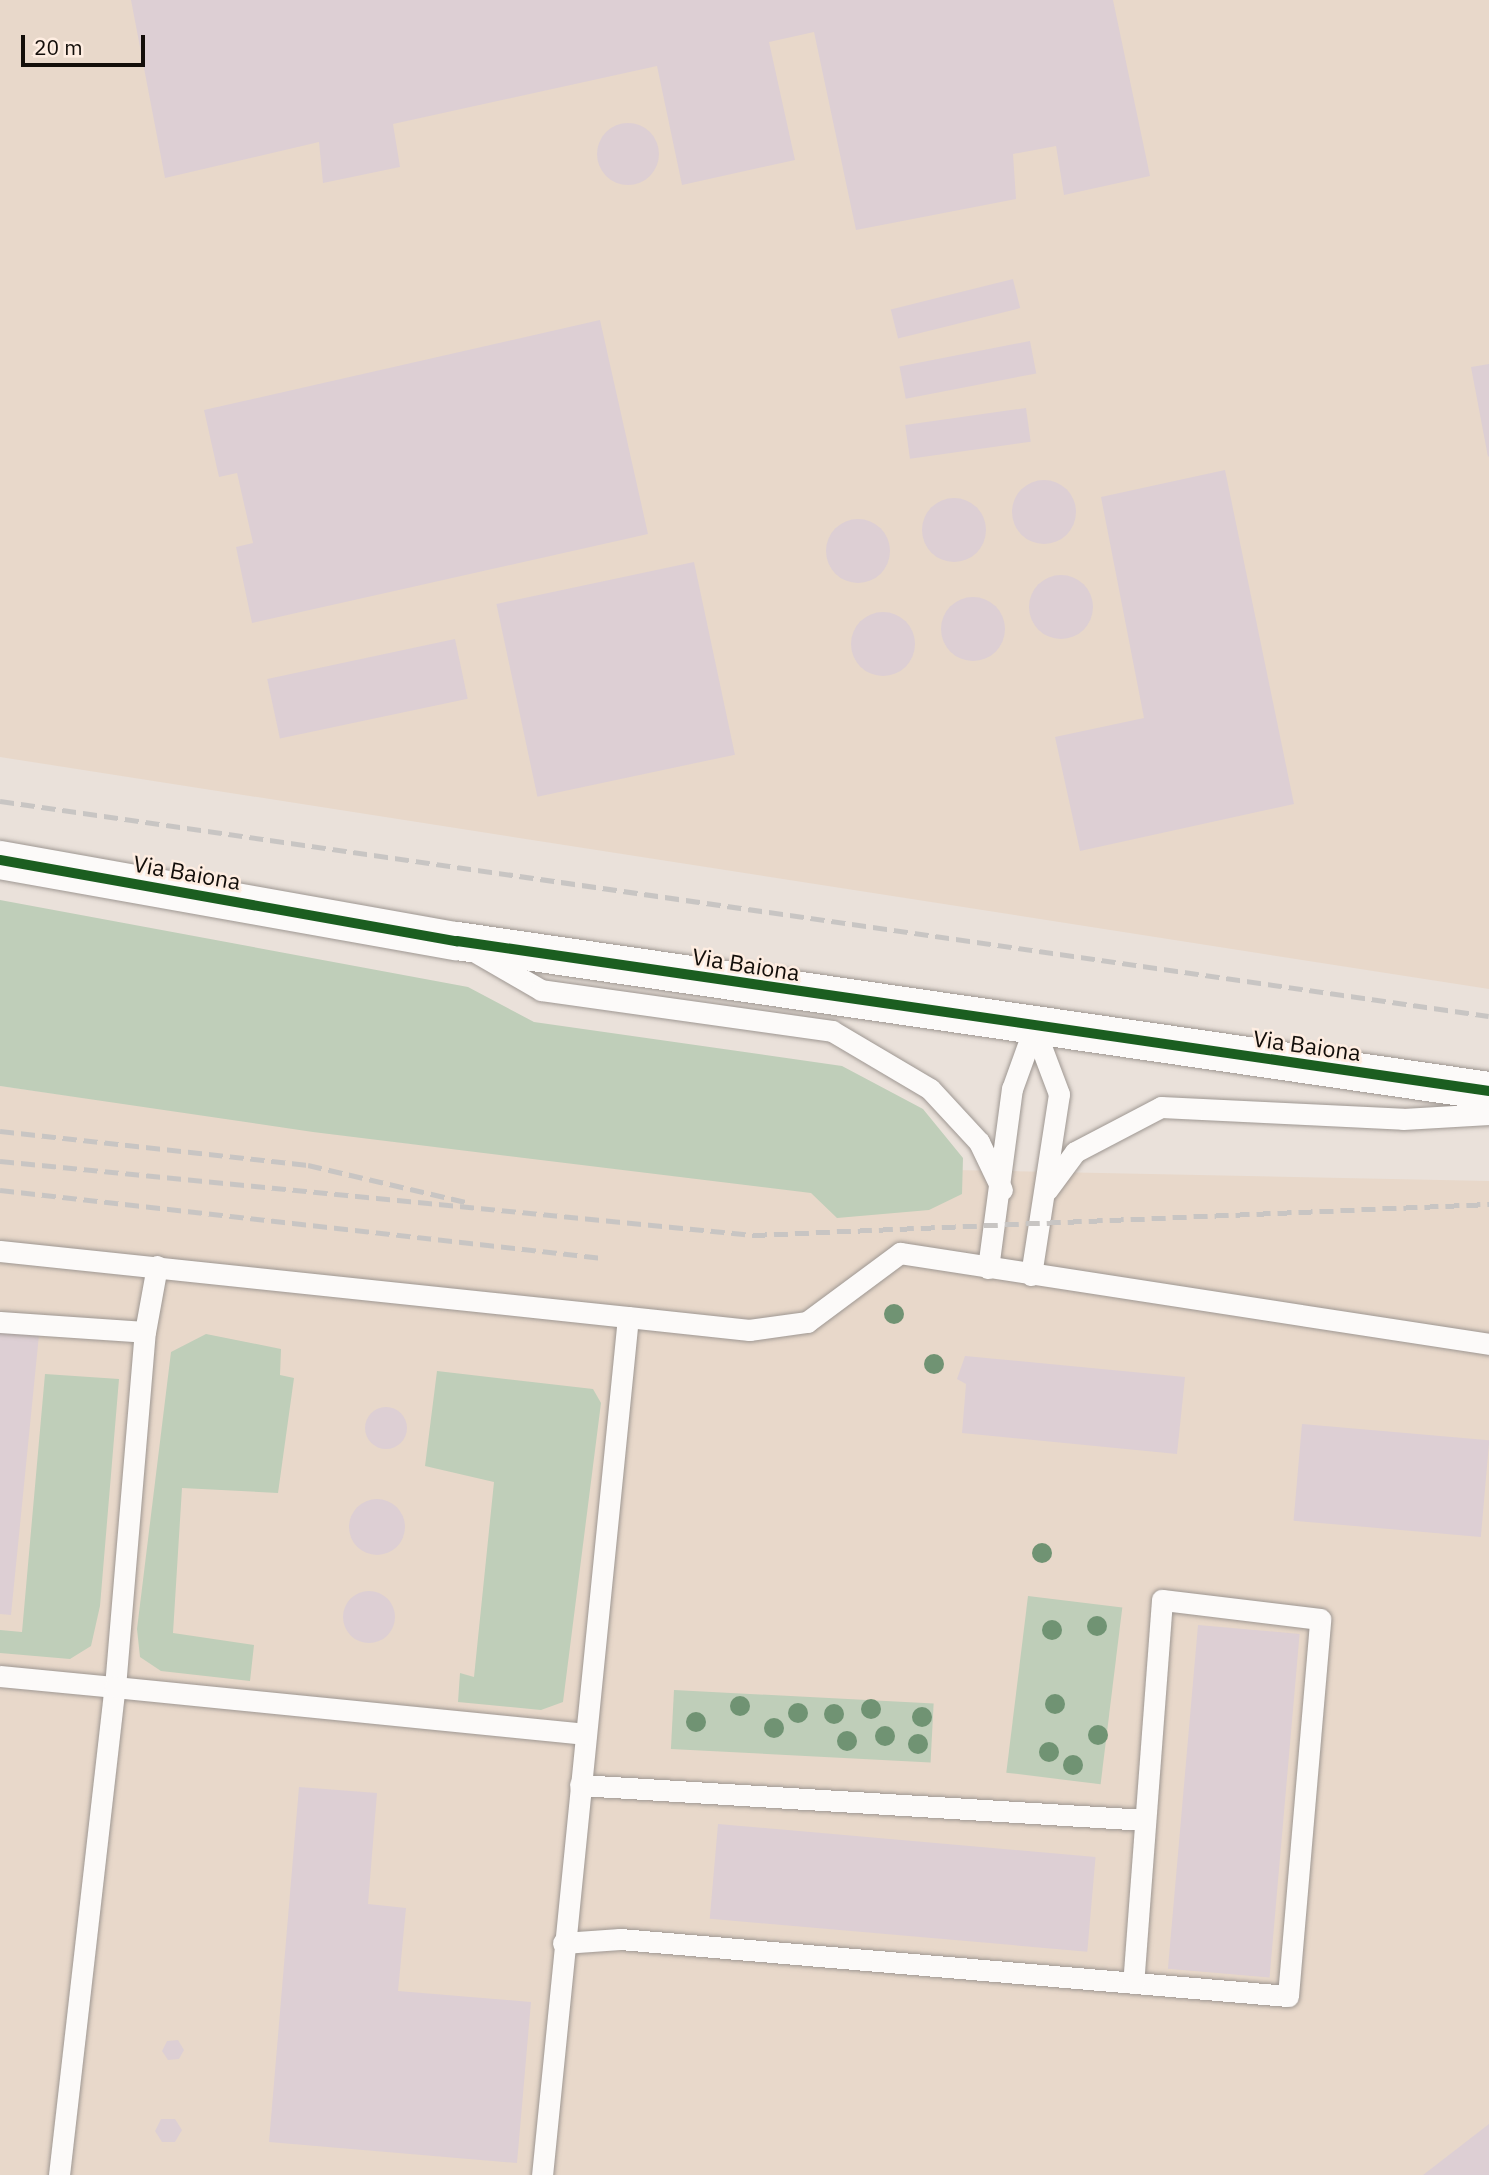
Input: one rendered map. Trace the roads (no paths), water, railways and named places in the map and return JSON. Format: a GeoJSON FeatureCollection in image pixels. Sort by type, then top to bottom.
{"type":"FeatureCollection","features":[{"type":"Feature","properties":{"kind":"street","name":"Via Baiona"},"geometry":{"type":"LineString","coordinates":[[0,860],[457,941],[1034,1028],[1489,1091]]}},
{"type":"Feature","properties":{"kind":"lane"},"geometry":{"type":"LineString","coordinates":[[457,941],[541,990],[832,1031],[930,1089],[979,1142],[1002,1190]]}},
{"type":"Feature","properties":{"kind":"lane"},"geometry":{"type":"LineString","coordinates":[[1031,1275],[1047,1190],[1059,1094],[1034,1028]]}},
{"type":"Feature","properties":{"kind":"lane"},"geometry":{"type":"LineString","coordinates":[[988,1268],[1002,1190],[1012,1089],[1034,1028]]}},
{"type":"Feature","properties":{"kind":"lane"},"geometry":{"type":"LineString","coordinates":[[1047,1190],[1076,1152],[1161,1107],[1403,1119],[1489,1114]]}},
{"type":"Feature","properties":{"kind":"lane"},"geometry":{"type":"LineString","coordinates":[[0,1251],[749,1330],[807,1322],[900,1254],[1489,1344]]}},
{"type":"Feature","properties":{"kind":"lane"},"geometry":{"type":"LineString","coordinates":[[59,2175],[115,1687],[145,1332],[157,1266]]}},
{"type":"Feature","properties":{"kind":"lane"},"geometry":{"type":"LineString","coordinates":[[542,2175],[628,1317]]}},
{"type":"Feature","properties":{"kind":"lane"},"geometry":{"type":"LineString","coordinates":[[0,1322],[145,1332]]}},
{"type":"Feature","properties":{"kind":"lane"},"geometry":{"type":"LineString","coordinates":[[564,1942],[620,1939],[1133,1983],[1288,1996],[1320,1619],[1162,1600],[1133,1983]]}},
{"type":"Feature","properties":{"kind":"lane"},"geometry":{"type":"LineString","coordinates":[[0,1676],[586,1734]]}},
{"type":"Feature","properties":{"kind":"lane"},"geometry":{"type":"LineString","coordinates":[[580,1785],[1145,1820]]}},
{"type":"Feature","properties":{"kind":"railway"},"geometry":{"type":"LineString","coordinates":[[0,801],[1489,1016]]}},
{"type":"Feature","properties":{"kind":"railway"},"geometry":{"type":"LineString","coordinates":[[0,1131],[308,1165],[466,1202]]}},
{"type":"Feature","properties":{"kind":"railway"},"geometry":{"type":"LineString","coordinates":[[0,1161],[753,1235],[1489,1204]]}},
{"type":"Feature","properties":{"kind":"railway"},"geometry":{"type":"LineString","coordinates":[[0,1190],[602,1258]]}}]}
